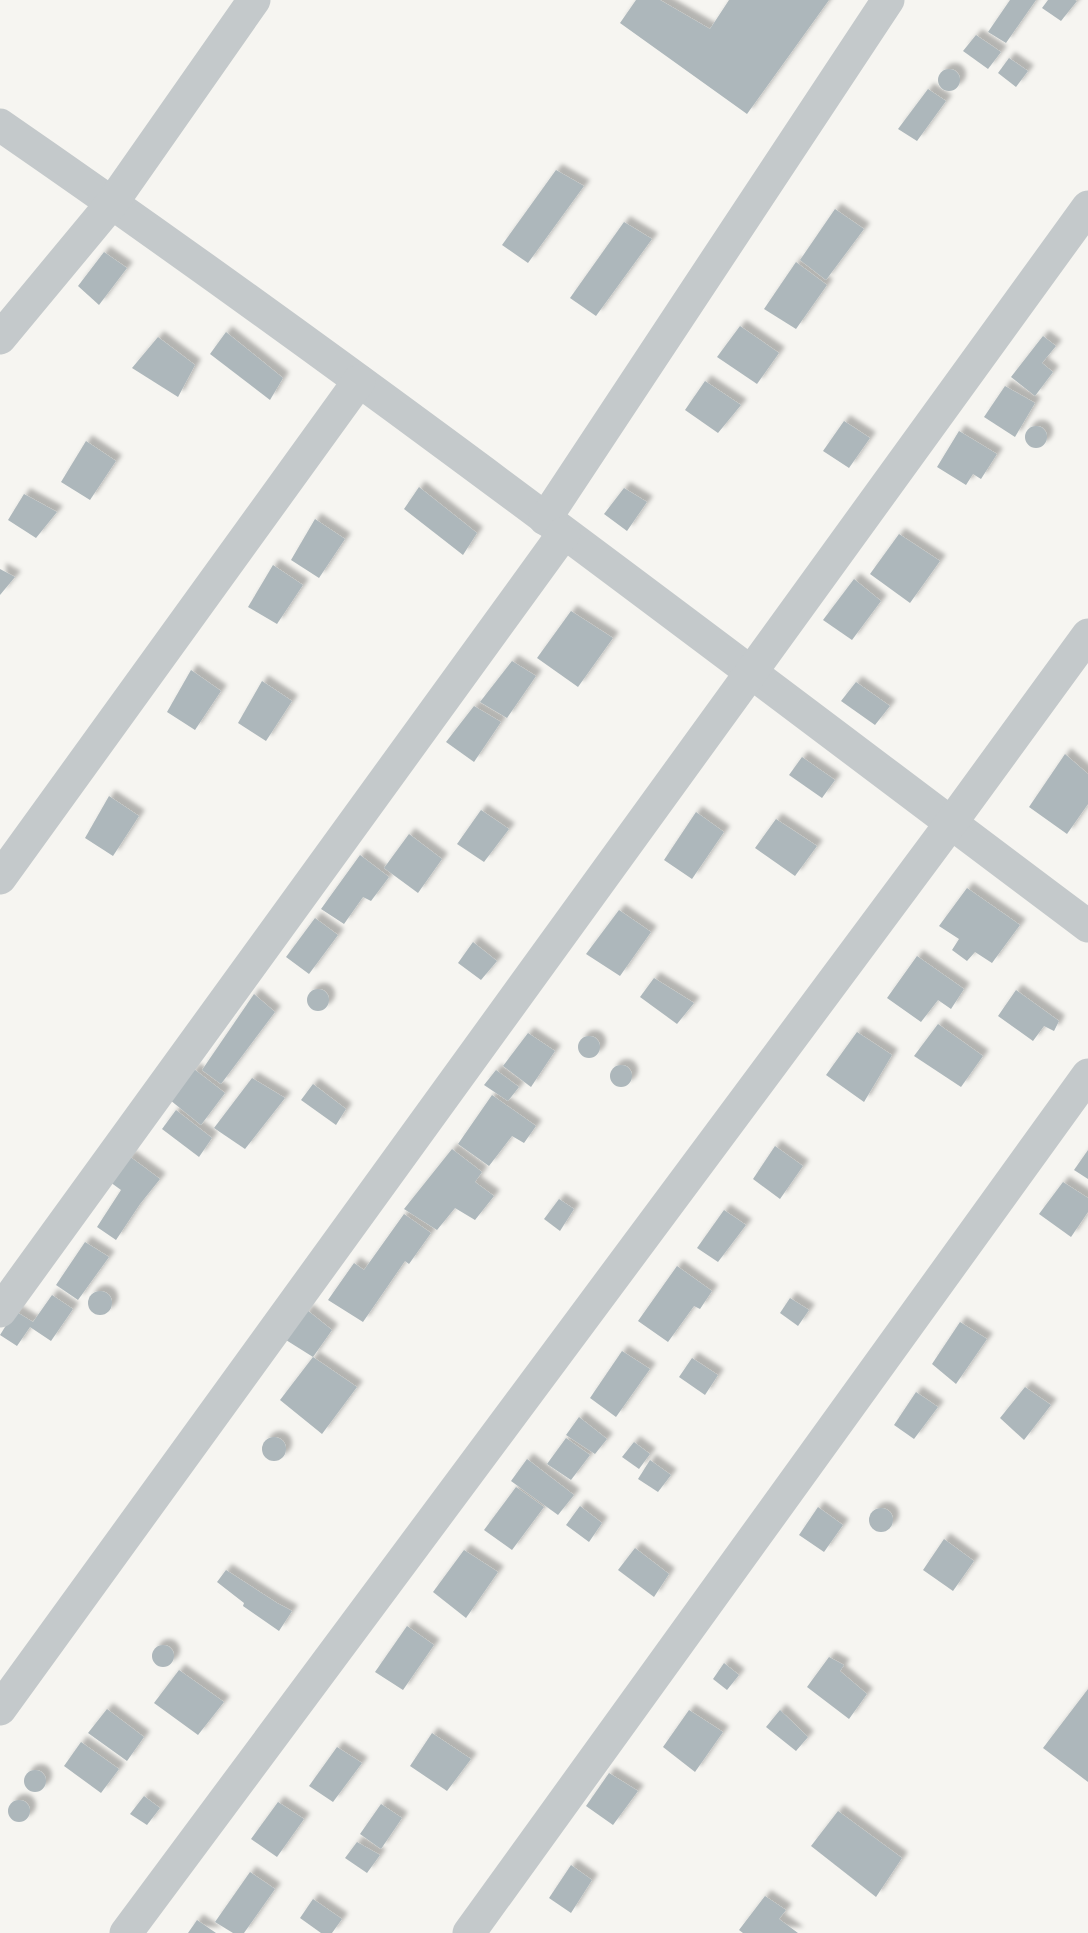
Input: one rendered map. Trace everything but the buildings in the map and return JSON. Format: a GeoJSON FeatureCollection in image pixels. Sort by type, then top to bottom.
{"type":"FeatureCollection","features":[{"type":"Feature","properties":{"kind":"street"},"geometry":{"type":"LineString","coordinates":[[0,338],[112,203],[254,0]]}},
{"type":"Feature","properties":{"kind":"street"},"geometry":{"type":"LineString","coordinates":[[0,1311],[555,526],[888,0]]}},
{"type":"Feature","properties":{"kind":"street"},"geometry":{"type":"LineString","coordinates":[[0,125],[359,381],[1088,926]]}},
{"type":"Feature","properties":{"kind":"street"},"geometry":{"type":"LineString","coordinates":[[0,1709],[1088,207]]}},
{"type":"Feature","properties":{"kind":"street"},"geometry":{"type":"LineString","coordinates":[[0,878],[359,381]]}},
{"type":"Feature","properties":{"kind":"street"},"geometry":{"type":"LineString","coordinates":[[126,1933],[1088,635]]}},
{"type":"Feature","properties":{"kind":"street"},"geometry":{"type":"LineString","coordinates":[[469,1933],[1088,1076]]}}]}
